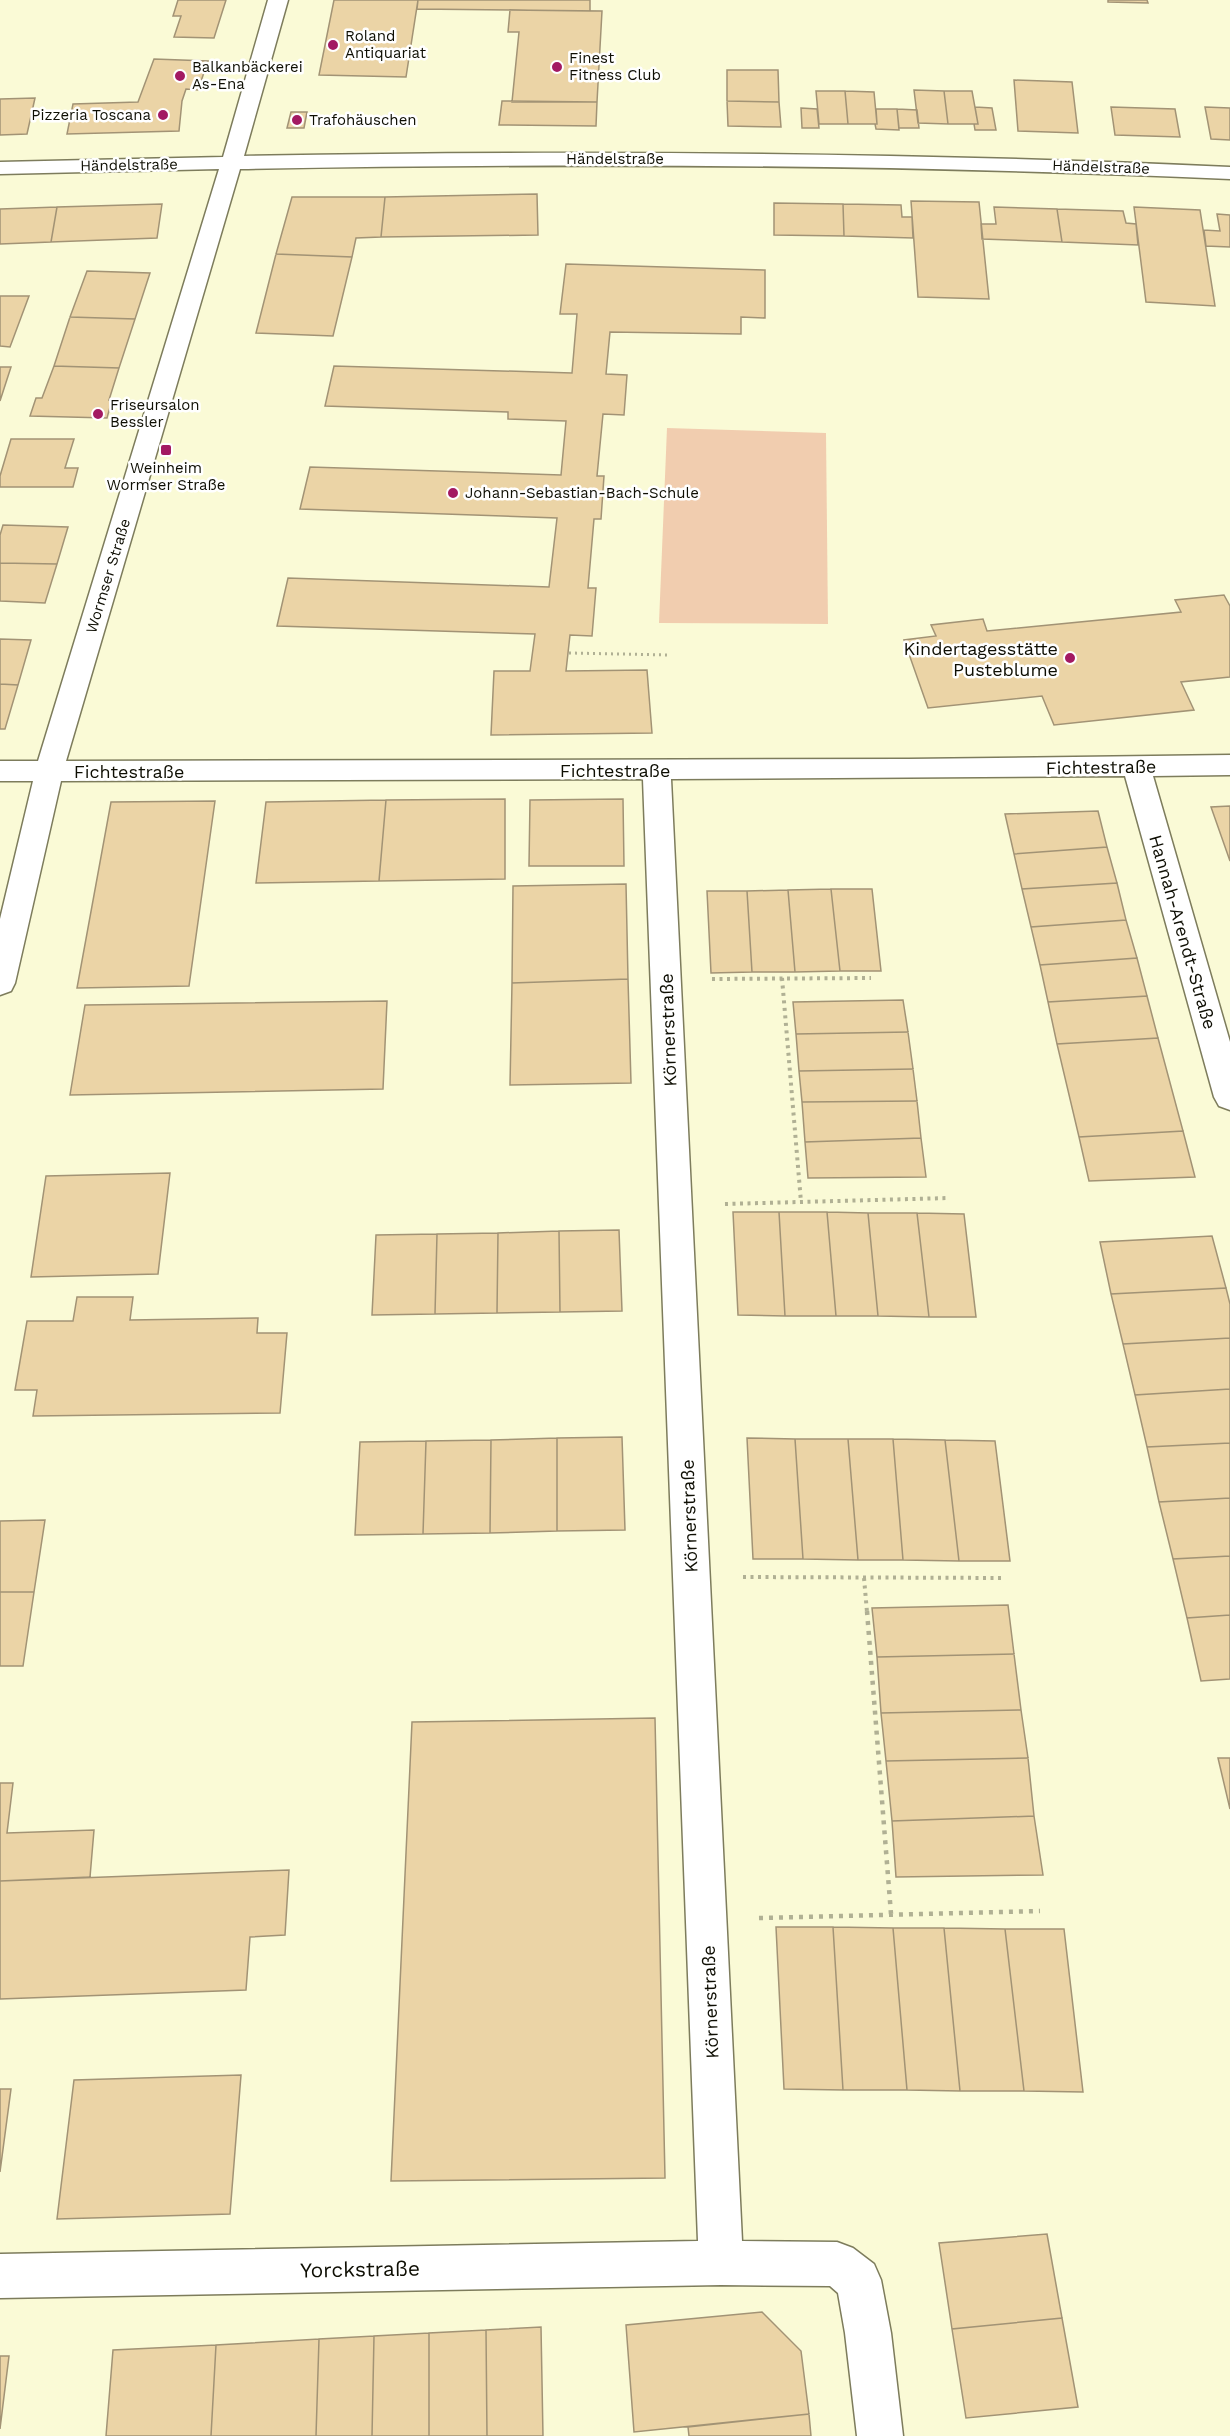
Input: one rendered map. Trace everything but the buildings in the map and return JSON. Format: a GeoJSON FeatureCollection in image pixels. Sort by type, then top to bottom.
{"type":"FeatureCollection","features":[{"type":"Feature","properties":{"kind":"street","name":"Wormser Straße"},"geometry":{"type":"LineString","coordinates":[[0,983],[49,771],[232,162],[278,0]]}},
{"type":"Feature","properties":{"kind":"street","name":"Händelstraße"},"geometry":{"type":"LineString","coordinates":[[0,168],[232,162],[767,158],[1107,166],[1230,173]]}},
{"type":"Feature","properties":{"kind":"street","name":"Fichtestraße"},"geometry":{"type":"LineString","coordinates":[[0,771],[657,770],[1230,765]]}},
{"type":"Feature","properties":{"kind":"street","name":"Hannah-Arendt-Straße"},"geometry":{"type":"LineString","coordinates":[[1136,766],[1230,1097]]}},
{"type":"Feature","properties":{"kind":"street","name":"Körnerstraße"},"geometry":{"type":"LineString","coordinates":[[657,770],[721,2263]]}},
{"type":"Feature","properties":{"kind":"street","name":"Yorckstraße"},"geometry":{"type":"LineString","coordinates":[[0,2276],[721,2263],[837,2264],[858,2280],[868,2333],[880,2436]]}},
{"type":"Feature","properties":{"kind":"path"},"geometry":{"type":"LineString","coordinates":[[569,652],[669,655]]}},
{"type":"Feature","properties":{"kind":"path"},"geometry":{"type":"LineString","coordinates":[[782,978],[801,1202]]}},
{"type":"Feature","properties":{"kind":"path"},"geometry":{"type":"LineString","coordinates":[[666,979],[871,978]]}},
{"type":"Feature","properties":{"kind":"path"},"geometry":{"type":"LineString","coordinates":[[676,1206],[949,1198]]}},
{"type":"Feature","properties":{"kind":"path"},"geometry":{"type":"LineString","coordinates":[[692,1577],[1004,1578]]}},
{"type":"Feature","properties":{"kind":"path"},"geometry":{"type":"LineString","coordinates":[[864,1578],[891,1914]]}},
{"type":"Feature","properties":{"kind":"path"},"geometry":{"type":"LineString","coordinates":[[706,1920],[1040,1911]]}},
{"type":"Feature","properties":{"kind":"shaded area"},"geometry":{"type":"Polygon","coordinates":[[[667,428],[826,433],[828,624],[659,623],[667,428]]]}},
{"type":"Feature","properties":{"kind":"place","name":"Roland Antiquariat"},"geometry":{"type":"Point","coordinates":[333,45]}},
{"type":"Feature","properties":{"kind":"place","name":"Finest Fitness Club"},"geometry":{"type":"Point","coordinates":[557,67]}},
{"type":"Feature","properties":{"kind":"place","name":"Balkanbäckerei As-Ena"},"geometry":{"type":"Point","coordinates":[180,76]}},
{"type":"Feature","properties":{"kind":"place","name":"Pizzeria Toscana"},"geometry":{"type":"Point","coordinates":[163,115]}},
{"type":"Feature","properties":{"kind":"place","name":"Trafohäuschen"},"geometry":{"type":"Point","coordinates":[297,120]}},
{"type":"Feature","properties":{"kind":"place","name":"Friseursalon Bessler"},"geometry":{"type":"Point","coordinates":[98,414]}},
{"type":"Feature","properties":{"kind":"place","name":"Weinheim Wormser Straße"},"geometry":{"type":"Point","coordinates":[166,450]}},
{"type":"Feature","properties":{"kind":"place","name":"Johann-Sebastian-Bach-Schule"},"geometry":{"type":"Point","coordinates":[453,493]}},
{"type":"Feature","properties":{"kind":"place","name":"Kindertagesstätte Pusteblume"},"geometry":{"type":"Point","coordinates":[1070,658]}}]}
